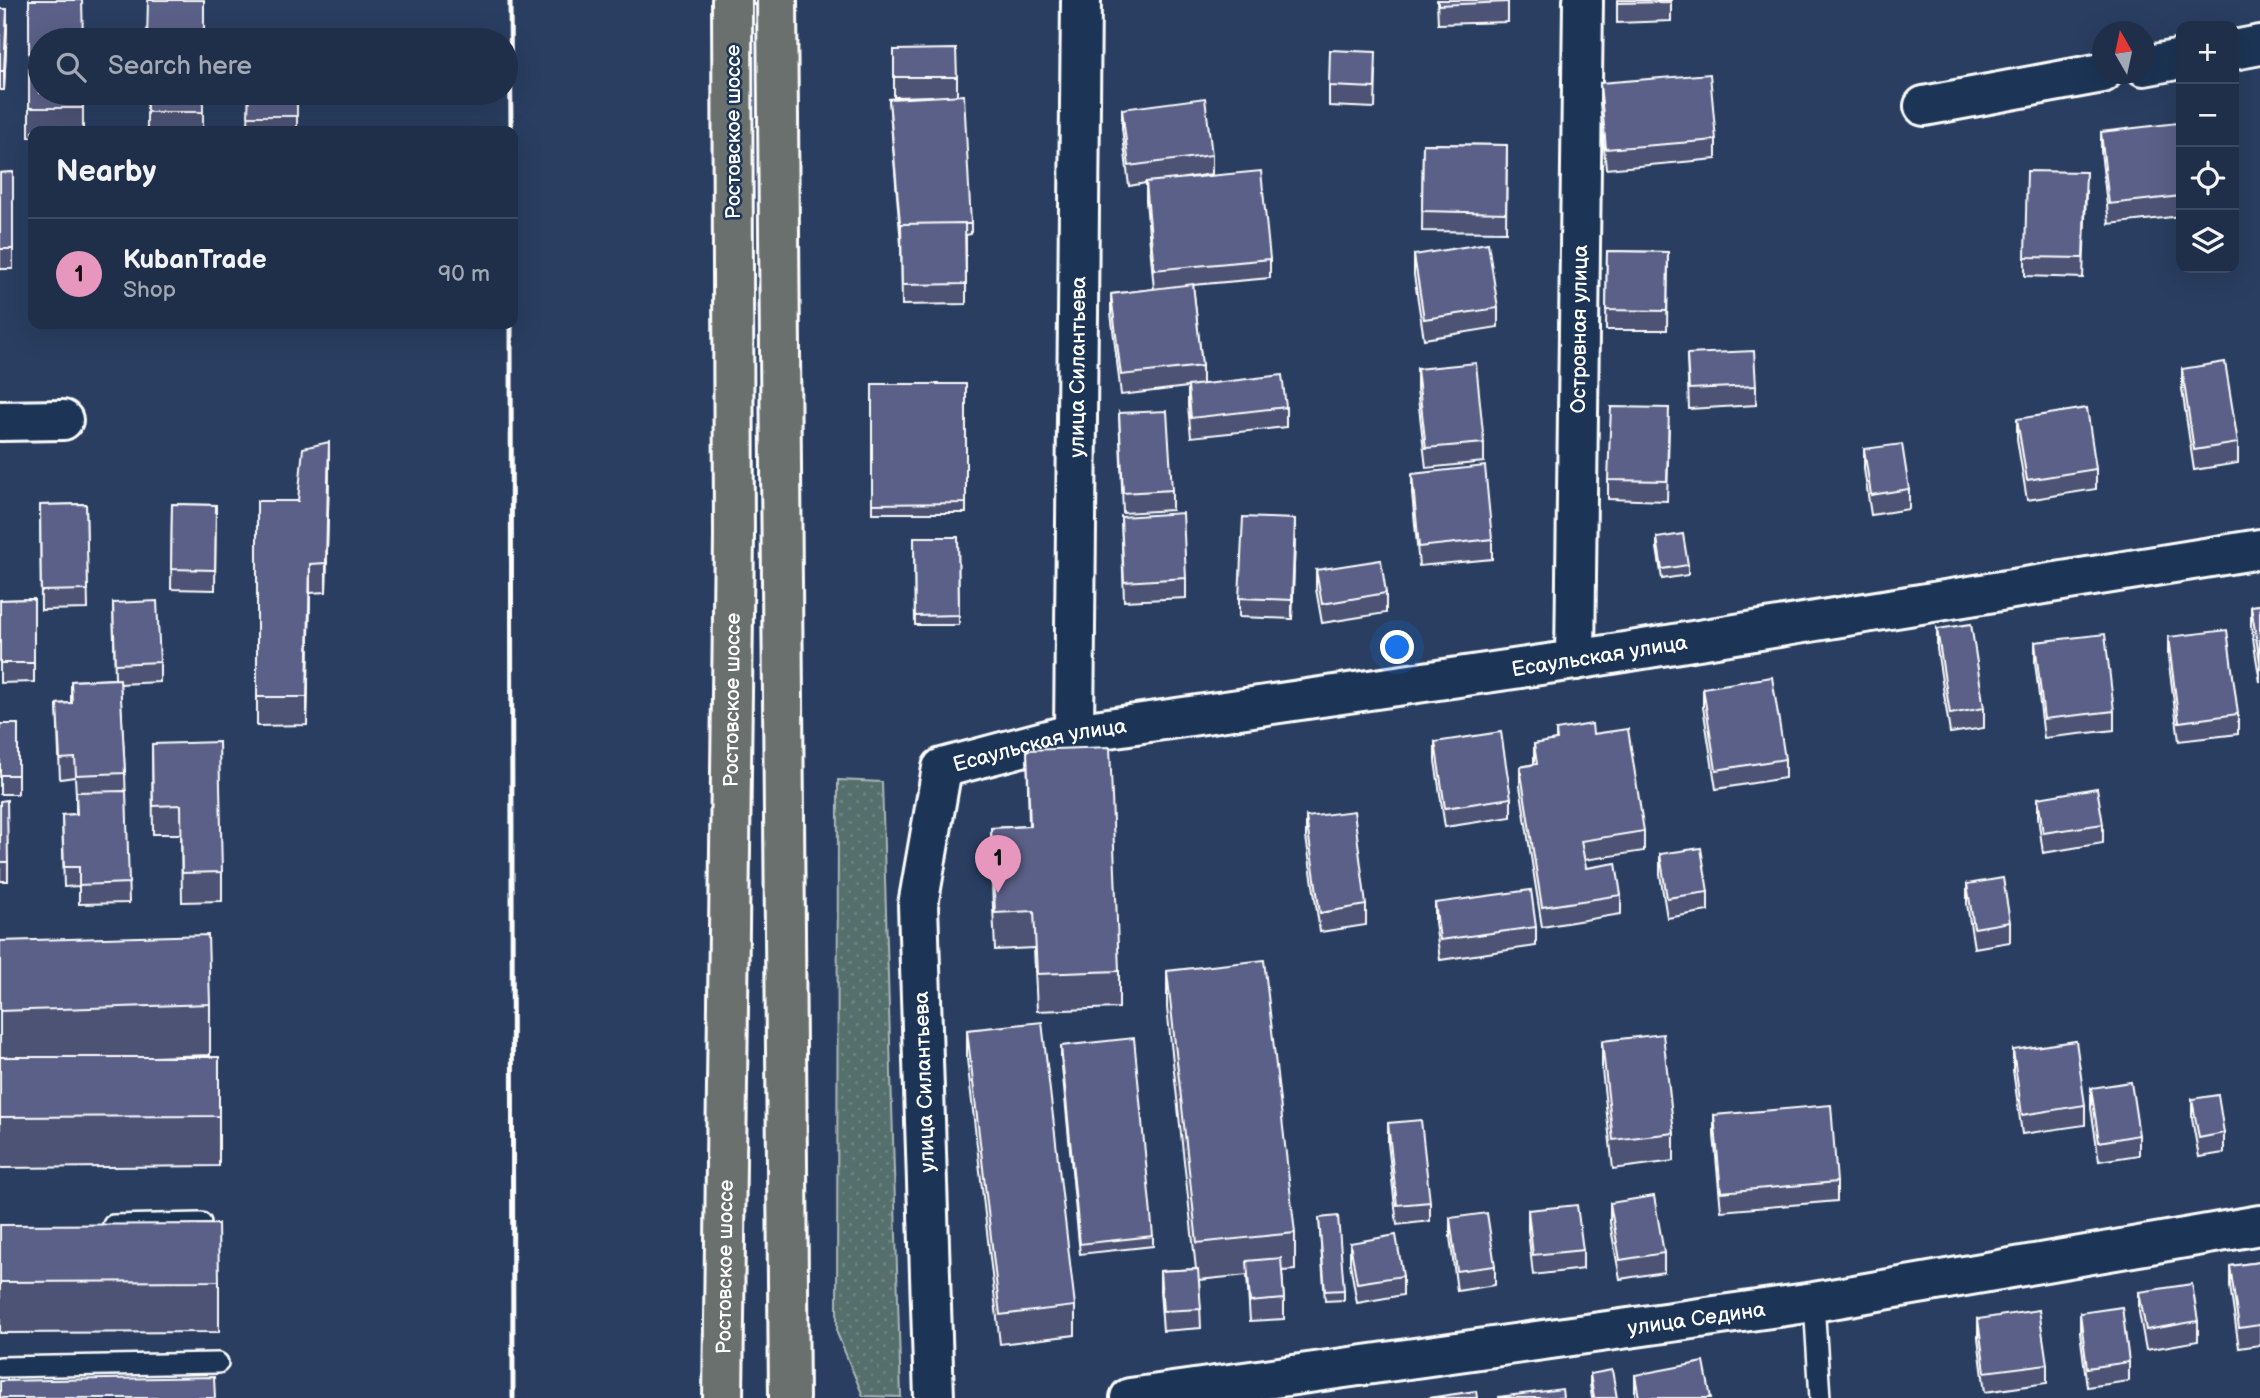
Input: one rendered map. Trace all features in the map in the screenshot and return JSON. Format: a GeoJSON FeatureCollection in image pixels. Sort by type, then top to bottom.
{"type":"FeatureCollection","features":[{"type":"Feature","properties":{"kind":"highway","name":"Ростовское шоссе"},"geometry":{"type":"LineString","coordinates":[[723,1398],[734,536],[732,0]]}},
{"type":"Feature","properties":{"kind":"highway"},"geometry":{"type":"LineString","coordinates":[[777,0],[789,1398]]}},
{"type":"Feature","properties":{"kind":"street","name":"улица Силантьева"},"geometry":{"type":"LineString","coordinates":[[1074,733],[1080,0]]}},
{"type":"Feature","properties":{"kind":"street","name":"Островная улица"},"geometry":{"type":"LineString","coordinates":[[1575,660],[1583,0]]}},
{"type":"Feature","properties":{"kind":"street"},"geometry":{"type":"LineString","coordinates":[[2239,49],[2260,45]]}},
{"type":"Feature","properties":{"kind":"street"},"geometry":{"type":"LineString","coordinates":[[2155,64],[2176,60]]}},
{"type":"Feature","properties":{"kind":"street"},"geometry":{"type":"LineString","coordinates":[[1924,106],[2092,76]]}},
{"type":"Feature","properties":{"kind":"street"},"geometry":{"type":"LineString","coordinates":[[0,421],[63,420]]}},
{"type":"Feature","properties":{"kind":"street","name":"Есаульская улица"},"geometry":{"type":"LineString","coordinates":[[942,768],[1074,733],[1575,660],[2260,549]]}},
{"type":"Feature","properties":{"kind":"street","name":"улица Силантьева"},"geometry":{"type":"LineString","coordinates":[[934,1398],[918,905],[942,768]]}},
{"type":"Feature","properties":{"kind":"street","name":"улица Седина"},"geometry":{"type":"LineString","coordinates":[[1130,1398],[1814,1302],[2260,1225]]}},
{"type":"Feature","properties":{"kind":"lane"},"geometry":{"type":"LineString","coordinates":[[94,1226],[201,1223]]}},
{"type":"Feature","properties":{"kind":"lane"},"geometry":{"type":"LineString","coordinates":[[1814,1302],[1820,1398]]}},
{"type":"Feature","properties":{"kind":"lane"},"geometry":{"type":"LineString","coordinates":[[0,1367],[218,1363]]}},
{"type":"Feature","properties":{"kind":"green space"},"geometry":{"type":"Polygon","coordinates":[[[838,780],[882,782],[901,1397],[863,1396],[837,1333],[838,780]]]}},
{"type":"Feature","properties":{"kind":"building"},"geometry":{"type":"Polygon","coordinates":[[[29,0],[82,0],[83,28],[29,28],[29,0]]]}},
{"type":"Feature","properties":{"kind":"building"},"geometry":{"type":"Polygon","coordinates":[[[148,0],[204,0],[204,28],[147,28],[148,0]]]}},
{"type":"Feature","properties":{"kind":"building"},"geometry":{"type":"Polygon","coordinates":[[[1438,0],[1508,0],[1508,2],[1438,5],[1438,0]]]}},
{"type":"Feature","properties":{"kind":"building"},"geometry":{"type":"Polygon","coordinates":[[[1617,0],[1671,0],[1671,2],[1617,3],[1617,0]]]}},
{"type":"Feature","properties":{"kind":"building"},"geometry":{"type":"Polygon","coordinates":[[[0,9],[7,9],[4,71],[0,71],[0,9]]]}},
{"type":"Feature","properties":{"kind":"building"},"geometry":{"type":"Polygon","coordinates":[[[956,49],[957,77],[894,77],[894,50],[956,49]]]}},
{"type":"Feature","properties":{"kind":"building"},"geometry":{"type":"Polygon","coordinates":[[[1330,50],[1376,52],[1375,88],[1329,86],[1330,50]]]}},
{"type":"Feature","properties":{"kind":"building"},"geometry":{"type":"Polygon","coordinates":[[[1710,74],[1716,140],[1606,149],[1600,83],[1710,74]]]}},
{"type":"Feature","properties":{"kind":"building"},"geometry":{"type":"Polygon","coordinates":[[[964,95],[971,224],[901,224],[901,234],[889,99],[964,95]]]}},
{"type":"Feature","properties":{"kind":"building"},"geometry":{"type":"Polygon","coordinates":[[[1205,98],[1212,155],[1129,166],[1122,109],[1205,98]]]}},
{"type":"Feature","properties":{"kind":"building"},"geometry":{"type":"Polygon","coordinates":[[[29,105],[83,105],[83,108],[29,108],[29,105]]]}},
{"type":"Feature","properties":{"kind":"building"},"geometry":{"type":"Polygon","coordinates":[[[147,105],[203,105],[203,112],[147,112],[147,105]]]}},
{"type":"Feature","properties":{"kind":"building"},"geometry":{"type":"Polygon","coordinates":[[[248,105],[297,105],[297,116],[248,116],[248,105]]]}},
{"type":"Feature","properties":{"kind":"building"},"geometry":{"type":"Polygon","coordinates":[[[2176,123],[2176,197],[2109,204],[2101,132],[2176,123]]]}},
{"type":"Feature","properties":{"kind":"building"},"geometry":{"type":"Polygon","coordinates":[[[1423,144],[1507,145],[1506,213],[1422,211],[1423,144]]]}},
{"type":"Feature","properties":{"kind":"building"},"geometry":{"type":"Polygon","coordinates":[[[1261,171],[1270,259],[1154,270],[1146,182],[1261,171]]]}},
{"type":"Feature","properties":{"kind":"building"},"geometry":{"type":"Polygon","coordinates":[[[2027,171],[2086,172],[2083,258],[2025,257],[2027,171]]]}},
{"type":"Feature","properties":{"kind":"building"},"geometry":{"type":"Polygon","coordinates":[[[13,172],[13,249],[0,249],[0,173],[13,172]]]}},
{"type":"Feature","properties":{"kind":"building"},"geometry":{"type":"Polygon","coordinates":[[[965,223],[966,284],[902,285],[901,224],[965,223]]]}},
{"type":"Feature","properties":{"kind":"building"},"geometry":{"type":"Polygon","coordinates":[[[1488,243],[1498,308],[1424,319],[1414,255],[1488,243]]]}},
{"type":"Feature","properties":{"kind":"building"},"geometry":{"type":"Polygon","coordinates":[[[1607,251],[1668,252],[1667,311],[1606,310],[1607,251]]]}},
{"type":"Feature","properties":{"kind":"building"},"geometry":{"type":"Polygon","coordinates":[[[1193,284],[1202,366],[1121,375],[1111,294],[1193,284]]]}},
{"type":"Feature","properties":{"kind":"building"},"geometry":{"type":"Polygon","coordinates":[[[1754,351],[1756,386],[1689,389],[1687,354],[1754,351]]]}},
{"type":"Feature","properties":{"kind":"building"},"geometry":{"type":"Polygon","coordinates":[[[2225,362],[2238,443],[2194,450],[2182,369],[2225,362]]]}},
{"type":"Feature","properties":{"kind":"building"},"geometry":{"type":"Polygon","coordinates":[[[1476,363],[1484,443],[1426,448],[1417,369],[1476,363]]]}},
{"type":"Feature","properties":{"kind":"building"},"geometry":{"type":"Polygon","coordinates":[[[1282,375],[1286,407],[1191,418],[1188,386],[1282,375]]]}},
{"type":"Feature","properties":{"kind":"building"},"geometry":{"type":"Polygon","coordinates":[[[872,384],[966,384],[966,503],[872,504],[872,384]]]}},
{"type":"Feature","properties":{"kind":"building"},"geometry":{"type":"Polygon","coordinates":[[[1611,407],[1669,408],[1667,481],[1608,480],[1611,407]]]}},
{"type":"Feature","properties":{"kind":"building"},"geometry":{"type":"Polygon","coordinates":[[[2087,408],[2096,469],[2027,480],[2017,419],[2087,408]]]}},
{"type":"Feature","properties":{"kind":"building"},"geometry":{"type":"Polygon","coordinates":[[[1167,411],[1172,490],[1123,493],[1119,413],[1167,411]]]}},
{"type":"Feature","properties":{"kind":"building"},"geometry":{"type":"Polygon","coordinates":[[[329,442],[326,563],[310,564],[307,697],[257,697],[257,501],[298,501],[303,448],[329,442]]]}},
{"type":"Feature","properties":{"kind":"building"},"geometry":{"type":"Polygon","coordinates":[[[1902,444],[1909,489],[1871,495],[1864,449],[1902,444]]]}},
{"type":"Feature","properties":{"kind":"building"},"geometry":{"type":"Polygon","coordinates":[[[1485,466],[1492,539],[1419,547],[1412,474],[1485,466]]]}},
{"type":"Feature","properties":{"kind":"building"},"geometry":{"type":"Polygon","coordinates":[[[86,504],[88,590],[41,591],[40,505],[86,504]]]}},
{"type":"Feature","properties":{"kind":"building"},"geometry":{"type":"Polygon","coordinates":[[[172,504],[216,505],[215,570],[171,569],[172,504]]]}},
{"type":"Feature","properties":{"kind":"building"},"geometry":{"type":"Polygon","coordinates":[[[1183,513],[1186,578],[1124,582],[1121,517],[1183,513]]]}},
{"type":"Feature","properties":{"kind":"building"},"geometry":{"type":"Polygon","coordinates":[[[1243,517],[1295,519],[1292,600],[1239,598],[1243,517]]]}},
{"type":"Feature","properties":{"kind":"building"},"geometry":{"type":"Polygon","coordinates":[[[1683,534],[1688,565],[1662,569],[1657,538],[1683,534]]]}},
{"type":"Feature","properties":{"kind":"building"},"geometry":{"type":"Polygon","coordinates":[[[914,537],[958,537],[959,615],[915,616],[914,537]]]}},
{"type":"Feature","properties":{"kind":"building"},"geometry":{"type":"Polygon","coordinates":[[[1381,560],[1386,593],[1322,604],[1316,570],[1381,560]]]}},
{"type":"Feature","properties":{"kind":"building"},"geometry":{"type":"Polygon","coordinates":[[[34,599],[34,663],[0,663],[0,600],[34,599]]]}},
{"type":"Feature","properties":{"kind":"building"},"geometry":{"type":"Polygon","coordinates":[[[157,601],[160,662],[115,664],[113,603],[157,601]]]}},
{"type":"Feature","properties":{"kind":"building"},"geometry":{"type":"Polygon","coordinates":[[[2260,605],[2260,662],[2251,606],[2260,605]]]}},
{"type":"Feature","properties":{"kind":"building"},"geometry":{"type":"Polygon","coordinates":[[[1971,624],[1984,708],[1950,714],[1937,629],[1971,624]]]}},
{"type":"Feature","properties":{"kind":"building"},"geometry":{"type":"Polygon","coordinates":[[[2227,630],[2238,714],[2179,722],[2168,637],[2227,630]]]}},
{"type":"Feature","properties":{"kind":"building"},"geometry":{"type":"Polygon","coordinates":[[[2105,634],[2114,711],[2044,719],[2035,642],[2105,634]]]}},
{"type":"Feature","properties":{"kind":"building"},"geometry":{"type":"Polygon","coordinates":[[[1772,677],[1785,759],[1716,770],[1703,688],[1772,677]]]}},
{"type":"Feature","properties":{"kind":"building"},"geometry":{"type":"Polygon","coordinates":[[[120,679],[125,773],[76,775],[75,758],[60,759],[57,704],[72,703],[71,681],[120,679]]]}},
{"type":"Feature","properties":{"kind":"building"},"geometry":{"type":"Polygon","coordinates":[[[0,724],[18,724],[18,775],[0,775],[0,724]]]}},
{"type":"Feature","properties":{"kind":"building"},"geometry":{"type":"Polygon","coordinates":[[[1592,724],[1593,734],[1628,729],[1644,831],[1581,841],[1586,868],[1616,863],[1621,895],[1542,907],[1520,767],[1537,764],[1534,744],[1557,740],[1556,730],[1592,724]]]}},
{"type":"Feature","properties":{"kind":"building"},"geometry":{"type":"Polygon","coordinates":[[[1501,732],[1511,798],[1445,808],[1435,742],[1501,732]]]}},
{"type":"Feature","properties":{"kind":"building"},"geometry":{"type":"Polygon","coordinates":[[[219,742],[222,872],[182,873],[181,805],[153,806],[152,744],[219,742]]]}},
{"type":"Feature","properties":{"kind":"building"},"geometry":{"type":"Polygon","coordinates":[[[1110,747],[1119,971],[1037,974],[1034,911],[995,913],[991,828],[1030,826],[1027,750],[1110,747]]]}},
{"type":"Feature","properties":{"kind":"building"},"geometry":{"type":"Polygon","coordinates":[[[2097,788],[2103,824],[2043,833],[2038,798],[2097,788]]]}},
{"type":"Feature","properties":{"kind":"building"},"geometry":{"type":"Polygon","coordinates":[[[126,791],[129,883],[79,885],[79,867],[64,867],[62,815],[77,814],[76,792],[126,791]]]}},
{"type":"Feature","properties":{"kind":"building"},"geometry":{"type":"Polygon","coordinates":[[[7,800],[8,862],[0,862],[0,801],[7,800]]]}},
{"type":"Feature","properties":{"kind":"building"},"geometry":{"type":"Polygon","coordinates":[[[1354,811],[1366,905],[1320,913],[1306,817],[1354,811]]]}},
{"type":"Feature","properties":{"kind":"building"},"geometry":{"type":"Polygon","coordinates":[[[1701,848],[1708,892],[1667,898],[1660,854],[1701,848]]]}},
{"type":"Feature","properties":{"kind":"building"},"geometry":{"type":"Polygon","coordinates":[[[2003,878],[2010,922],[1974,928],[1967,884],[2003,878]]]}},
{"type":"Feature","properties":{"kind":"building"},"geometry":{"type":"Polygon","coordinates":[[[1531,890],[1536,927],[1440,940],[1435,903],[1531,890]]]}},
{"type":"Feature","properties":{"kind":"building"},"geometry":{"type":"Polygon","coordinates":[[[208,935],[210,1004],[0,1011],[0,941],[208,935]]]}},
{"type":"Feature","properties":{"kind":"building"},"geometry":{"type":"Polygon","coordinates":[[[1264,960],[1295,1233],[1197,1243],[1167,971],[1264,960]]]}},
{"type":"Feature","properties":{"kind":"building"},"geometry":{"type":"Polygon","coordinates":[[[1042,1022],[1075,1306],[1000,1315],[967,1030],[1042,1022]]]}},
{"type":"Feature","properties":{"kind":"building"},"geometry":{"type":"Polygon","coordinates":[[[1663,1034],[1674,1133],[1613,1140],[1602,1041],[1663,1034]]]}},
{"type":"Feature","properties":{"kind":"building"},"geometry":{"type":"Polygon","coordinates":[[[1134,1038],[1153,1236],[1080,1244],[1061,1046],[1134,1038]]]}},
{"type":"Feature","properties":{"kind":"building"},"geometry":{"type":"Polygon","coordinates":[[[2076,1041],[2085,1105],[2022,1115],[2013,1050],[2076,1041]]]}},
{"type":"Feature","properties":{"kind":"building"},"geometry":{"type":"Polygon","coordinates":[[[0,1057],[219,1057],[219,1116],[0,1117],[0,1057]]]}},
{"type":"Feature","properties":{"kind":"building"},"geometry":{"type":"Polygon","coordinates":[[[2131,1082],[2139,1135],[2099,1142],[2091,1088],[2131,1082]]]}},
{"type":"Feature","properties":{"kind":"building"},"geometry":{"type":"Polygon","coordinates":[[[2218,1095],[2224,1133],[2199,1138],[2192,1099],[2218,1095]]]}},
{"type":"Feature","properties":{"kind":"building"},"geometry":{"type":"Polygon","coordinates":[[[1831,1105],[1837,1182],[1721,1192],[1714,1115],[1831,1105]]]}},
{"type":"Feature","properties":{"kind":"building"},"geometry":{"type":"Polygon","coordinates":[[[1421,1120],[1430,1202],[1397,1205],[1388,1123],[1421,1120]]]}},
{"type":"Feature","properties":{"kind":"building"},"geometry":{"type":"Polygon","coordinates":[[[1654,1196],[1664,1253],[1620,1260],[1610,1203],[1654,1196]]]}},
{"type":"Feature","properties":{"kind":"building"},"geometry":{"type":"Polygon","coordinates":[[[1577,1205],[1583,1250],[1533,1255],[1528,1210],[1577,1205]]]}},
{"type":"Feature","properties":{"kind":"building"},"geometry":{"type":"Polygon","coordinates":[[[1487,1213],[1495,1266],[1457,1271],[1450,1218],[1487,1213]]]}},
{"type":"Feature","properties":{"kind":"building"},"geometry":{"type":"Polygon","coordinates":[[[1338,1216],[1344,1290],[1325,1291],[1319,1218],[1338,1216]]]}},
{"type":"Feature","properties":{"kind":"building"},"geometry":{"type":"Polygon","coordinates":[[[218,1224],[219,1281],[0,1282],[0,1225],[218,1224]]]}},
{"type":"Feature","properties":{"kind":"building"},"geometry":{"type":"Polygon","coordinates":[[[1396,1235],[1403,1276],[1357,1283],[1350,1243],[1396,1235]]]}},
{"type":"Feature","properties":{"kind":"building"},"geometry":{"type":"Polygon","coordinates":[[[1281,1258],[1284,1299],[1250,1302],[1247,1261],[1281,1258]]]}},
{"type":"Feature","properties":{"kind":"building"},"geometry":{"type":"Polygon","coordinates":[[[2260,1262],[2260,1325],[2239,1328],[2230,1266],[2260,1262]]]}},
{"type":"Feature","properties":{"kind":"building"},"geometry":{"type":"Polygon","coordinates":[[[1198,1269],[1201,1309],[1163,1311],[1160,1271],[1198,1269]]]}},
{"type":"Feature","properties":{"kind":"building"},"geometry":{"type":"Polygon","coordinates":[[[2192,1284],[2198,1321],[2146,1330],[2139,1292],[2192,1284]]]}},
{"type":"Feature","properties":{"kind":"building"},"geometry":{"type":"Polygon","coordinates":[[[2122,1307],[2129,1362],[2087,1368],[2080,1313],[2122,1307]]]}},
{"type":"Feature","properties":{"kind":"building"},"geometry":{"type":"Polygon","coordinates":[[[2039,1310],[2047,1364],[1985,1372],[1978,1319],[2039,1310]]]}},
{"type":"Feature","properties":{"kind":"building"},"geometry":{"type":"Polygon","coordinates":[[[1704,1362],[1711,1398],[1639,1398],[1635,1375],[1704,1362]]]}},
{"type":"Feature","properties":{"kind":"building"},"geometry":{"type":"Polygon","coordinates":[[[1612,1370],[1617,1398],[1594,1398],[1590,1374],[1612,1370]]]}},
{"type":"Feature","properties":{"kind":"building"},"geometry":{"type":"Polygon","coordinates":[[[214,1377],[215,1398],[0,1398],[0,1381],[214,1377]]]}},
{"type":"Feature","properties":{"kind":"building"},"geometry":{"type":"Polygon","coordinates":[[[1562,1389],[1563,1398],[1499,1398],[1499,1397],[1562,1389]]]}},
{"type":"Feature","properties":{"kind":"building"},"geometry":{"type":"Polygon","coordinates":[[[1476,1391],[1477,1398],[1428,1398],[1476,1391]]]}},
{"type":"Feature","properties":{"kind":"railway"},"geometry":{"type":"LineString","coordinates":[[510,0],[510,28]]}},
{"type":"Feature","properties":{"kind":"railway"},"geometry":{"type":"LineString","coordinates":[[511,105],[511,126]]}},
{"type":"Feature","properties":{"kind":"railway"},"geometry":{"type":"LineString","coordinates":[[511,329],[513,1398]]}},
{"type":"Feature","properties":{"kind":"place","name":"KubanTrade"},"geometry":{"type":"Point","coordinates":[998,893]}}]}
